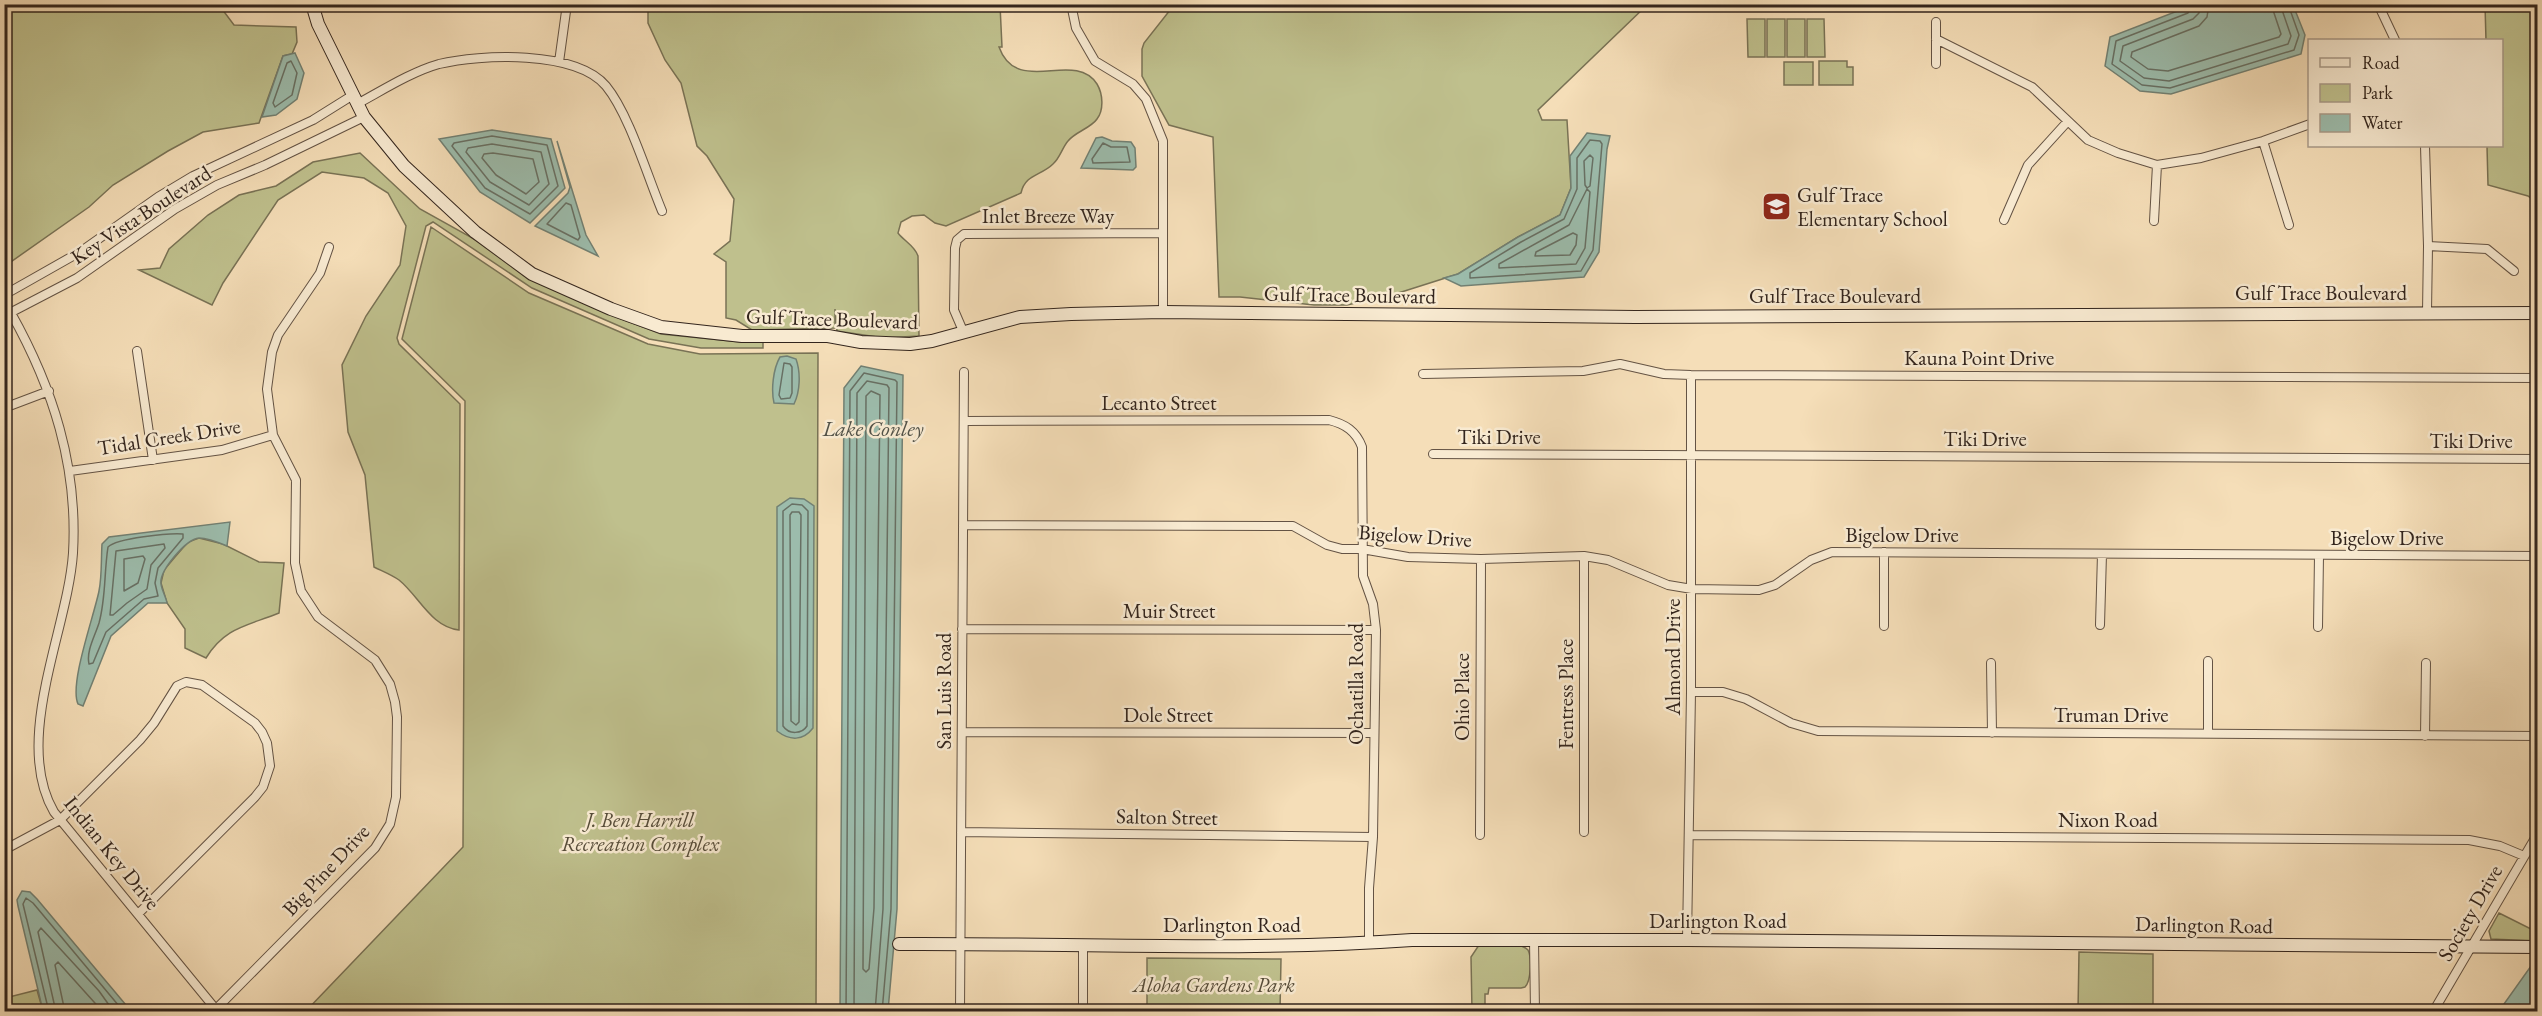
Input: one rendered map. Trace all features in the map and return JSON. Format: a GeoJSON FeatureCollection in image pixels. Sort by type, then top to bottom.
{"type":"FeatureCollection","features":[{"type":"Feature","properties":{"kind":"street","name":"Gulf Trace Boulevard"},"geometry":{"type":"LineString","coordinates":[[312,4],[318,24],[363,117],[404,166],[475,232],[532,274],[610,309],[661,327],[742,336],[828,336],[861,342],[910,344],[932,341],[997,322],[1045,315],[1163,312],[1658,316],[2538,313]]}},
{"type":"Feature","properties":{"kind":"street"},"geometry":{"type":"LineString","coordinates":[[559,62],[567,4]]}},
{"type":"Feature","properties":{"kind":"street"},"geometry":{"type":"LineString","coordinates":[[1071,4],[1076,27],[1095,61],[1133,84],[1146,99],[1163,141],[1163,312]]}},
{"type":"Feature","properties":{"kind":"street"},"geometry":{"type":"LineString","coordinates":[[2378,4],[2395,39]]}},
{"type":"Feature","properties":{"kind":"street"},"geometry":{"type":"LineString","coordinates":[[1936,22],[1936,64]]}},
{"type":"Feature","properties":{"kind":"street"},"geometry":{"type":"LineString","coordinates":[[1936,39],[2032,87],[2088,140],[2118,153],[2157,165],[2201,158],[2263,141],[2308,125]]}},
{"type":"Feature","properties":{"kind":"street","name":"Key Vista Boulevard"},"geometry":{"type":"LineString","coordinates":[[4,295],[80,252],[158,197],[193,176],[397,82],[438,65],[471,58],[559,62],[583,69],[604,84],[620,107],[662,211]]}},
{"type":"Feature","properties":{"kind":"street","name":"Key Vista Boulevard"},"geometry":{"type":"LineString","coordinates":[[8,315],[77,278],[175,209],[218,184],[265,165],[363,117]]}},
{"type":"Feature","properties":{"kind":"street"},"geometry":{"type":"LineString","coordinates":[[2004,220],[2028,165],[2068,121]]}},
{"type":"Feature","properties":{"kind":"street"},"geometry":{"type":"LineString","coordinates":[[2263,141],[2289,225]]}},
{"type":"Feature","properties":{"kind":"street"},"geometry":{"type":"LineString","coordinates":[[2425,147],[2427,312]]}},
{"type":"Feature","properties":{"kind":"street"},"geometry":{"type":"LineString","coordinates":[[2154,221],[2157,165]]}},
{"type":"Feature","properties":{"kind":"street","name":"Inlet Breeze Way"},"geometry":{"type":"LineString","coordinates":[[963,332],[954,310],[955,248],[957,240],[963,234],[1162,233]]}},
{"type":"Feature","properties":{"kind":"street"},"geometry":{"type":"LineString","coordinates":[[2428,246],[2487,249],[2514,271]]}},
{"type":"Feature","properties":{"kind":"street","name":"Big Pine Drive"},"geometry":{"type":"LineString","coordinates":[[217,1010],[375,848],[390,824],[396,797],[397,717],[390,684],[375,660],[318,617],[301,591],[295,563],[296,480],[273,435],[267,389],[272,352],[286,321],[320,273],[329,247]]}},
{"type":"Feature","properties":{"kind":"street","name":"Indian Key Drive"},"geometry":{"type":"LineString","coordinates":[[8,315],[49,391],[62,432],[70,471],[73,506],[73,553],[70,576],[44,693],[40,743],[42,786],[47,800],[60,820],[217,1010]]}},
{"type":"Feature","properties":{"kind":"street"},"geometry":{"type":"LineString","coordinates":[[137,351],[153,460]]}},
{"type":"Feature","properties":{"kind":"street","name":"Kauna Point Drive"},"geometry":{"type":"LineString","coordinates":[[1423,374],[1583,371],[1620,364],[1664,374],[1691,375],[2538,378]]}},
{"type":"Feature","properties":{"kind":"street","name":"San Luis Road"},"geometry":{"type":"LineString","coordinates":[[960,1011],[964,372]]}},
{"type":"Feature","properties":{"kind":"street","name":"Almond Drive"},"geometry":{"type":"LineString","coordinates":[[1687,940],[1692,589],[1691,375]]}},
{"type":"Feature","properties":{"kind":"street"},"geometry":{"type":"LineString","coordinates":[[4,408],[49,391]]}},
{"type":"Feature","properties":{"kind":"street","name":"Lecanto Street"},"geometry":{"type":"LineString","coordinates":[[964,421],[1329,420],[1340,423],[1351,430]]}},
{"type":"Feature","properties":{"kind":"street","name":"Ochatilla Road"},"geometry":{"type":"LineString","coordinates":[[1351,430],[1358,436],[1362,447],[1363,576],[1373,604],[1376,630],[1374,837],[1369,888],[1369,944]]}},
{"type":"Feature","properties":{"kind":"street","name":"Tidal Creek Drive"},"geometry":{"type":"LineString","coordinates":[[70,471],[222,450],[273,435]]}},
{"type":"Feature","properties":{"kind":"street","name":"Tiki Drive"},"geometry":{"type":"LineString","coordinates":[[1433,454],[2538,459]]}},
{"type":"Feature","properties":{"kind":"street","name":"Bigelow Drive"},"geometry":{"type":"LineString","coordinates":[[963,525],[1293,526],[1327,545],[1408,557],[1481,559],[1584,556],[1608,560],[1668,585],[1692,589],[1759,590],[1775,585],[1811,560],[1832,552],[2537,556]]}},
{"type":"Feature","properties":{"kind":"street"},"geometry":{"type":"LineString","coordinates":[[1884,552],[1884,626]]}},
{"type":"Feature","properties":{"kind":"street"},"geometry":{"type":"LineString","coordinates":[[2100,625],[2102,554]]}},
{"type":"Feature","properties":{"kind":"street"},"geometry":{"type":"LineString","coordinates":[[2318,627],[2319,555]]}},
{"type":"Feature","properties":{"kind":"street","name":"Fentress Place"},"geometry":{"type":"LineString","coordinates":[[1584,556],[1584,832]]}},
{"type":"Feature","properties":{"kind":"street"},"geometry":{"type":"LineString","coordinates":[[2536,635],[2537,556]]}},
{"type":"Feature","properties":{"kind":"street","name":"Ohio Place"},"geometry":{"type":"LineString","coordinates":[[1480,835],[1481,559]]}},
{"type":"Feature","properties":{"kind":"street","name":"Muir Street"},"geometry":{"type":"LineString","coordinates":[[962,629],[1376,630]]}},
{"type":"Feature","properties":{"kind":"street"},"geometry":{"type":"LineString","coordinates":[[2208,661],[2208,734]]}},
{"type":"Feature","properties":{"kind":"street"},"geometry":{"type":"LineString","coordinates":[[1991,663],[1992,732]]}},
{"type":"Feature","properties":{"kind":"street"},"geometry":{"type":"LineString","coordinates":[[2425,736],[2426,663]]}},
{"type":"Feature","properties":{"kind":"street"},"geometry":{"type":"LineString","coordinates":[[4,850],[60,820],[140,740],[154,723],[177,686],[186,682],[202,685],[255,723],[267,742],[269,755],[267,777],[263,787],[138,914]]}},
{"type":"Feature","properties":{"kind":"street","name":"Truman Drive"},"geometry":{"type":"LineString","coordinates":[[1691,692],[1722,692],[1746,699],[1791,723],[1818,731],[2538,736]]}},
{"type":"Feature","properties":{"kind":"street","name":"Dole Street"},"geometry":{"type":"LineString","coordinates":[[962,732],[1374,733]]}},
{"type":"Feature","properties":{"kind":"street","name":"Salton Street"},"geometry":{"type":"LineString","coordinates":[[961,832],[1374,837]]}},
{"type":"Feature","properties":{"kind":"street","name":"Society Drive"},"geometry":{"type":"LineString","coordinates":[[2433,1011],[2538,833]]}},
{"type":"Feature","properties":{"kind":"street","name":"Nixon Road"},"geometry":{"type":"LineString","coordinates":[[1690,835],[2469,840],[2500,846],[2524,856]]}},
{"type":"Feature","properties":{"kind":"street","name":"Darlington Road"},"geometry":{"type":"LineString","coordinates":[[899,944],[1369,944],[1412,940],[1687,940],[2538,947]]}},
{"type":"Feature","properties":{"kind":"street"},"geometry":{"type":"LineString","coordinates":[[1534,940],[1535,1011]]}},
{"type":"Feature","properties":{"kind":"street"},"geometry":{"type":"LineString","coordinates":[[1083,945],[1083,1011]]}},
{"type":"Feature","properties":{"kind":"green space"},"geometry":{"type":"Polygon","coordinates":[[[4,5],[219,5],[234,25],[296,27],[297,42],[292,54],[283,56],[259,123],[203,132],[168,151],[113,185],[89,207],[5,266],[4,5]]]}},
{"type":"Feature","properties":{"kind":"green space"},"geometry":{"type":"Polygon","coordinates":[[[648,5],[1000,5],[1002,47],[999,47],[1007,62],[1019,69],[1032,71],[1075,70],[1087,74],[1099,88],[1101,111],[1094,122],[1068,141],[1053,164],[1026,182],[1021,193],[946,226],[935,223],[924,215],[912,216],[901,222],[898,233],[918,256],[919,336],[884,338],[837,331],[835,309],[835,328],[752,330],[736,320],[726,318],[726,262],[714,254],[730,241],[734,199],[707,156],[697,146],[681,83],[665,60],[648,23],[648,5]]]}},
{"type":"Feature","properties":{"kind":"green space"},"geometry":{"type":"Polygon","coordinates":[[[1174,5],[1647,5],[1538,110],[1542,120],[1567,120],[1571,188],[1560,215],[1518,237],[1458,274],[1392,295],[1347,305],[1314,305],[1219,297],[1213,137],[1169,125],[1142,76],[1144,43],[1174,5]]]}},
{"type":"Feature","properties":{"kind":"green space"},"geometry":{"type":"Polygon","coordinates":[[[2485,5],[2537,5],[2537,203],[2528,196],[2488,185],[2487,147],[2503,147],[2503,39],[2486,39],[2485,5]]]}},
{"type":"Feature","properties":{"kind":"green space"},"geometry":{"type":"Polygon","coordinates":[[[1747,19],[1765,19],[1765,57],[1748,57],[1747,19]]]}},
{"type":"Feature","properties":{"kind":"green space"},"geometry":{"type":"Polygon","coordinates":[[[1767,19],[1785,19],[1785,57],[1767,57],[1767,19]]]}},
{"type":"Feature","properties":{"kind":"green space"},"geometry":{"type":"Polygon","coordinates":[[[1787,19],[1805,19],[1805,57],[1787,57],[1787,19]]]}},
{"type":"Feature","properties":{"kind":"green space"},"geometry":{"type":"Polygon","coordinates":[[[1807,19],[1824,19],[1825,57],[1807,57],[1807,19]]]}},
{"type":"Feature","properties":{"kind":"green space"},"geometry":{"type":"Polygon","coordinates":[[[1819,61],[1847,61],[1847,67],[1853,67],[1853,85],[1819,85],[1819,61]]]}},
{"type":"Feature","properties":{"kind":"green space"},"geometry":{"type":"Polygon","coordinates":[[[1784,62],[1813,62],[1813,85],[1784,85],[1784,62]]]}},
{"type":"Feature","properties":{"kind":"green space"},"geometry":{"type":"Polygon","coordinates":[[[360,153],[420,209],[609,314],[661,334],[741,342],[763,341],[763,348],[701,348],[649,339],[532,288],[433,222],[426,226],[397,338],[399,344],[460,404],[459,630],[441,623],[399,580],[374,567],[365,475],[348,432],[342,365],[366,316],[400,265],[406,226],[388,193],[364,178],[322,172],[278,200],[223,283],[212,305],[139,270],[160,268],[169,249],[208,215],[239,195],[276,186],[313,162],[360,153]]]}},
{"type":"Feature","properties":{"kind":"green space","name":"J. Ben Harrill Recreation Complex"},"geometry":{"type":"Polygon","coordinates":[[[431,227],[529,293],[648,344],[700,354],[818,353],[816,1011],[305,1012],[463,847],[465,401],[402,339],[431,227]]]}},
{"type":"Feature","properties":{"kind":"green space"},"geometry":{"type":"Polygon","coordinates":[[[199,538],[223,544],[259,562],[284,563],[279,613],[229,634],[213,648],[206,658],[185,648],[185,629],[167,603],[161,583],[164,570],[188,542],[199,538]]]}},
{"type":"Feature","properties":{"kind":"green space"},"geometry":{"type":"Polygon","coordinates":[[[2499,913],[2537,932],[2537,941],[2491,939],[2489,931],[2499,913]]]}},
{"type":"Feature","properties":{"kind":"green space"},"geometry":{"type":"Polygon","coordinates":[[[1479,945],[1524,947],[1528,950],[1530,958],[1529,980],[1525,987],[1521,988],[1489,988],[1488,994],[1485,994],[1485,1011],[1472,1011],[1471,957],[1479,945]]]}},
{"type":"Feature","properties":{"kind":"green space"},"geometry":{"type":"Polygon","coordinates":[[[2079,952],[2153,954],[2153,1011],[2078,1011],[2079,952]]]}},
{"type":"Feature","properties":{"kind":"green space","name":"Aloha Gardens Park"},"geometry":{"type":"Polygon","coordinates":[[[1147,958],[1281,959],[1280,1011],[1147,1011],[1147,958]]]}},
{"type":"Feature","properties":{"kind":"green space"},"geometry":{"type":"Polygon","coordinates":[[[37,990],[43,1011],[5,1012],[5,998],[37,990]]]}},
{"type":"Feature","properties":{"kind":"water"},"geometry":{"type":"Polygon","coordinates":[[[2193,5],[2293,5],[2305,35],[2301,54],[2171,94],[2140,91],[2105,66],[2110,37],[2193,5]]]}},
{"type":"Feature","properties":{"kind":"water"},"geometry":{"type":"Polygon","coordinates":[[[295,53],[304,73],[297,99],[276,115],[262,117],[283,56],[295,53]]]}},
{"type":"Feature","properties":{"kind":"water"},"geometry":{"type":"Polygon","coordinates":[[[492,130],[551,139],[565,188],[530,223],[480,192],[439,139],[492,130]]]}},
{"type":"Feature","properties":{"kind":"water"},"geometry":{"type":"Polygon","coordinates":[[[1587,133],[1610,136],[1599,252],[1584,277],[1461,286],[1444,278],[1458,274],[1518,237],[1560,215],[1571,188],[1570,156],[1587,133]]]}},
{"type":"Feature","properties":{"kind":"water"},"geometry":{"type":"Polygon","coordinates":[[[1102,137],[1112,141],[1131,142],[1135,148],[1136,167],[1133,170],[1081,168],[1096,138],[1102,137]]]}},
{"type":"Feature","properties":{"kind":"water"},"geometry":{"type":"Polygon","coordinates":[[[557,141],[586,235],[598,256],[535,226],[568,193],[570,187],[557,141]]]}},
{"type":"Feature","properties":{"kind":"water"},"geometry":{"type":"Polygon","coordinates":[[[787,356],[796,359],[798,364],[798,394],[794,404],[774,403],[774,373],[780,357],[787,356]]]}},
{"type":"Feature","properties":{"kind":"water","name":"Lake Conley"},"geometry":{"type":"Polygon","coordinates":[[[861,366],[903,375],[897,909],[888,1011],[840,1012],[844,388],[861,366]]]}},
{"type":"Feature","properties":{"kind":"water"},"geometry":{"type":"Polygon","coordinates":[[[790,498],[804,499],[814,506],[813,728],[805,735],[796,738],[787,737],[777,731],[777,507],[790,498]]]}},
{"type":"Feature","properties":{"kind":"water"},"geometry":{"type":"Polygon","coordinates":[[[230,522],[227,546],[199,538],[187,544],[174,557],[164,571],[161,584],[167,603],[148,603],[111,636],[83,706],[78,704],[76,694],[79,666],[99,591],[102,544],[109,537],[230,522]]]}},
{"type":"Feature","properties":{"kind":"water"},"geometry":{"type":"Polygon","coordinates":[[[22,891],[30,892],[37,899],[131,1011],[43,1011],[18,906],[17,900],[22,891]]]}},
{"type":"Feature","properties":{"kind":"water"},"geometry":{"type":"Polygon","coordinates":[[[2536,959],[2537,1011],[2499,1011],[2536,959]]]}},
{"type":"Feature","properties":{"kind":"place","name":"Gulf Trace Elementary School"},"geometry":{"type":"Point","coordinates":[1776,207]}}]}
